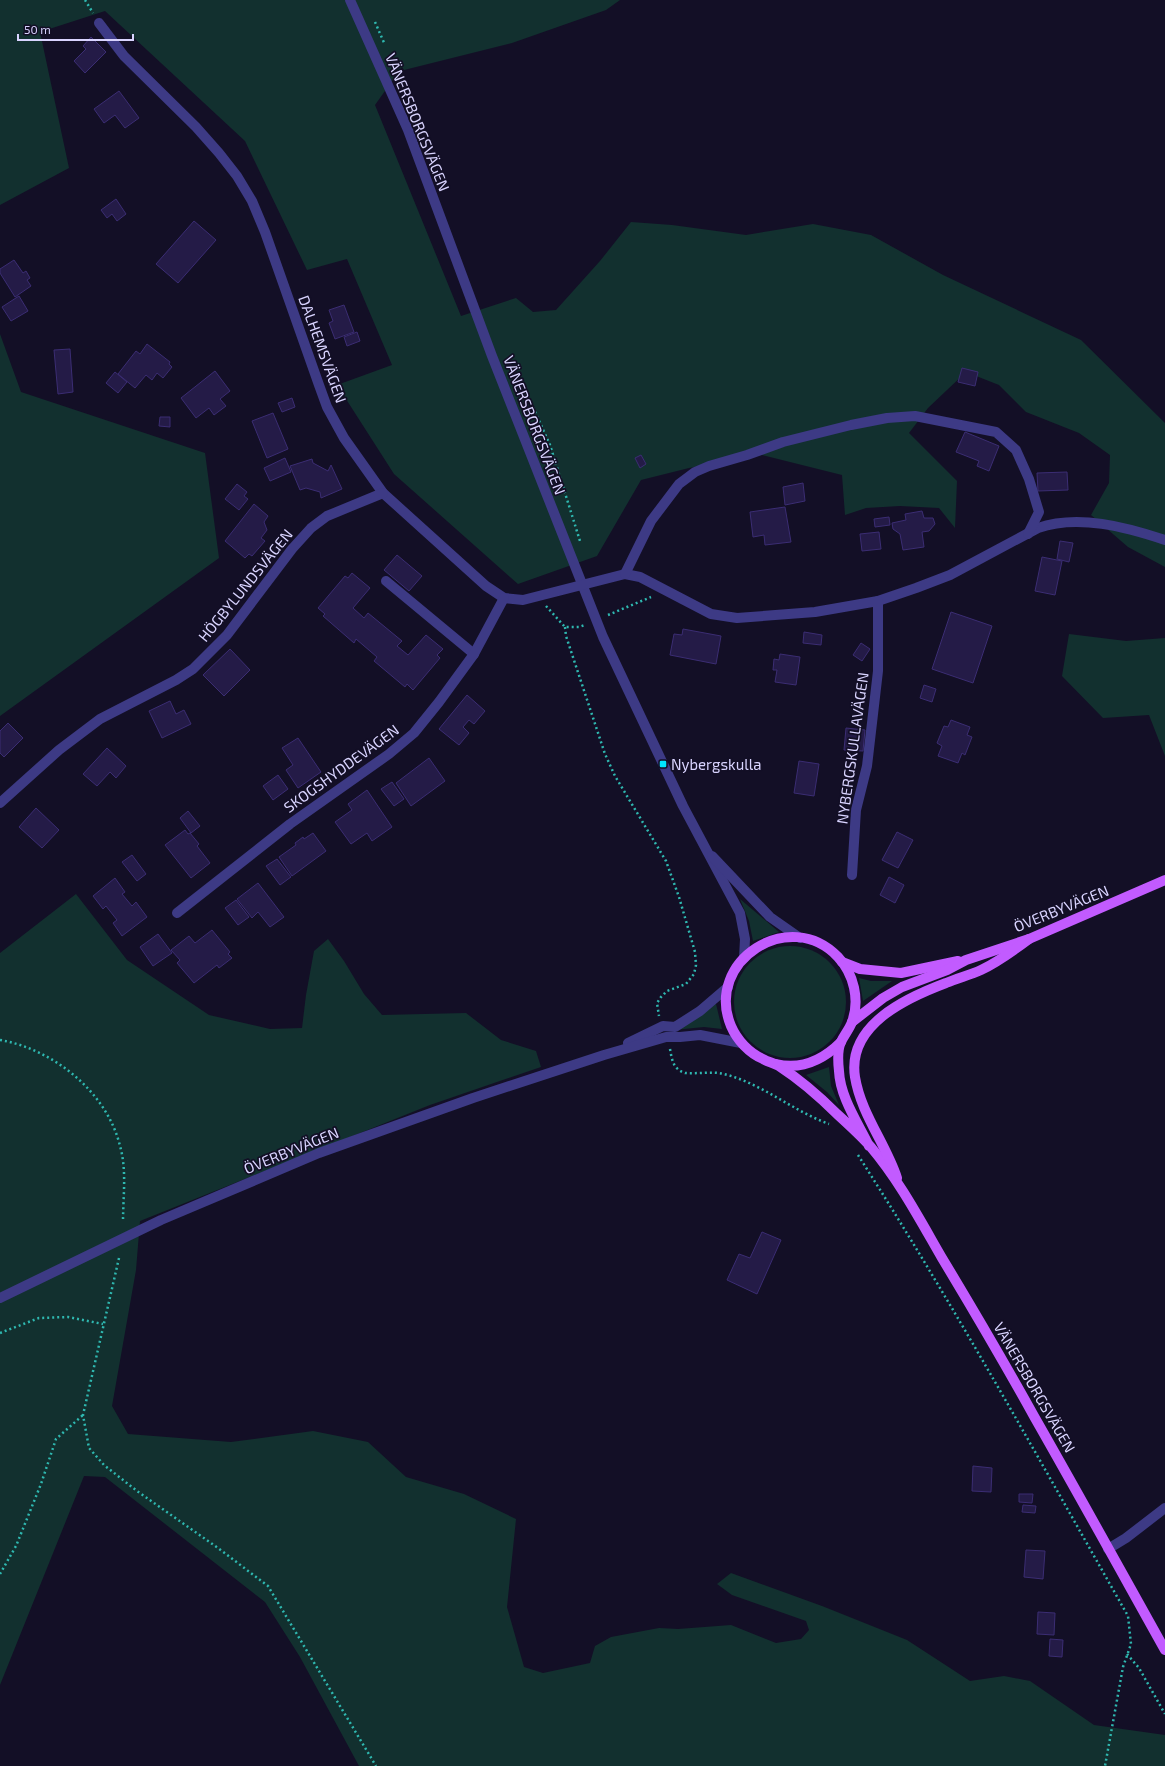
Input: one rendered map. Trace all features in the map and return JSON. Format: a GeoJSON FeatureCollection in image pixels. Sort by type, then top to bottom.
{"type":"FeatureCollection","features":[{"type":"Feature","properties":{"kind":"main road","name":"ÖVERBYVÄGEN"},"geometry":{"type":"LineString","coordinates":[[842,962],[860,969],[901,973],[966,960],[1029,939],[1165,880]]}},
{"type":"Feature","properties":{"kind":"main road"},"geometry":{"type":"LineString","coordinates":[[744,958],[751,951],[769,941],[784,938],[800,938]]}},
{"type":"Feature","properties":{"kind":"main road","name":"VÄNERSBORGSVÄGEN"},"geometry":{"type":"LineString","coordinates":[[800,938],[817,942],[825,947],[842,962],[849,972],[854,989],[855,1006],[852,1022],[841,1042],[839,1068],[840,1081],[844,1095],[869,1146]]}},
{"type":"Feature","properties":{"kind":"main road"},"geometry":{"type":"LineString","coordinates":[[899,1186],[892,1162],[862,1101],[855,1079],[854,1065],[856,1053],[862,1039],[875,1022],[899,1004],[920,994],[979,971],[999,961],[1029,939]]}},
{"type":"Feature","properties":{"kind":"main road","name":"VÄNERSBORGSVÄGEN"},"geometry":{"type":"LineString","coordinates":[[744,958],[734,972],[728,987],[728,1016],[733,1030],[741,1042],[755,1055],[776,1064],[808,1088],[869,1146],[899,1186],[1011,1375],[1165,1650]]}},
{"type":"Feature","properties":{"kind":"main road","name":"ÖVERBYVÄGEN"},"geometry":{"type":"LineString","coordinates":[[852,1022],[883,998],[966,960]]}},
{"type":"Feature","properties":{"kind":"main road"},"geometry":{"type":"LineString","coordinates":[[776,1064],[789,1066],[812,1062],[833,1051],[841,1042]]}},
{"type":"Feature","properties":{"kind":"street","name":"VÄNERSBORGSVÄGEN"},"geometry":{"type":"LineString","coordinates":[[350,0],[408,130],[492,356],[582,585],[628,692],[683,806],[740,913],[745,939],[744,958]]}},
{"type":"Feature","properties":{"kind":"street","name":"DALHEMSVÄGEN"},"geometry":{"type":"LineString","coordinates":[[99,23],[124,56],[215,148],[241,183],[252,201],[265,232],[327,407],[344,438],[383,493],[486,586],[504,598],[523,600],[582,585]]}},
{"type":"Feature","properties":{"kind":"street"},"geometry":{"type":"LineString","coordinates":[[625,574],[651,521],[679,484],[695,472],[783,442],[851,425],[888,418],[915,416],[996,432],[1016,450],[1029,479],[1039,512],[1028,534]]}},
{"type":"Feature","properties":{"kind":"street","name":"HÖGBYLUNDSVÄGEN"},"geometry":{"type":"LineString","coordinates":[[0,803],[59,750],[100,719],[176,680],[193,669],[227,635],[292,549],[311,528],[327,516],[383,493]]}},
{"type":"Feature","properties":{"kind":"street"},"geometry":{"type":"LineString","coordinates":[[582,585],[625,574],[640,577],[711,614],[737,618],[815,612],[878,601],[950,575],[1050,523],[1068,522],[1121,527],[1165,540]]}},
{"type":"Feature","properties":{"kind":"street"},"geometry":{"type":"LineString","coordinates":[[386,581],[474,654]]}},
{"type":"Feature","properties":{"kind":"street","name":"SKOGSHYDDEVÄGEN"},"geometry":{"type":"LineString","coordinates":[[177,913],[290,824],[389,754],[414,733],[440,702],[474,654],[504,598]]}},
{"type":"Feature","properties":{"kind":"street","name":"NYBERGSKULLAVÄGEN"},"geometry":{"type":"LineString","coordinates":[[852,875],[856,810],[867,766],[878,671],[878,601]]}},
{"type":"Feature","properties":{"kind":"street","name":"VÄNERSBORGSVÄGEN"},"geometry":{"type":"LineString","coordinates":[[709,853],[725,868],[747,894],[770,916],[800,938]]}},
{"type":"Feature","properties":{"kind":"street","name":"ÖVERBYVÄGEN"},"geometry":{"type":"LineString","coordinates":[[604,1055],[663,1026],[675,1026],[700,1011],[728,987]]}},
{"type":"Feature","properties":{"kind":"street","name":"ÖVERBYVÄGEN"},"geometry":{"type":"LineString","coordinates":[[0,1298],[161,1220],[319,1153],[473,1098],[604,1055],[666,1037],[700,1035],[741,1042]]}},
{"type":"Feature","properties":{"kind":"street"},"geometry":{"type":"LineString","coordinates":[[1108,1549],[1126,1538],[1165,1508]]}},
{"type":"Feature","properties":{"kind":"path"},"geometry":{"type":"LineString","coordinates":[[565,627],[566,636],[605,754],[615,776],[666,861],[679,897],[695,952],[696,965],[694,974],[686,984],[668,991],[657,1003],[663,1026]]}},
{"type":"Feature","properties":{"kind":"path"},"geometry":{"type":"LineString","coordinates":[[666,1037],[672,1062],[680,1071],[685,1073],[724,1074],[767,1091],[804,1114],[834,1126]]}},
{"type":"Feature","properties":{"kind":"path"},"geometry":{"type":"LineString","coordinates":[[0,1040],[32,1048],[72,1073],[91,1092],[101,1106],[120,1145],[124,1168],[123,1222]]}},
{"type":"Feature","properties":{"kind":"path"},"geometry":{"type":"LineString","coordinates":[[856,1151],[939,1288],[1128,1616],[1131,1644],[1123,1668],[1105,1766]]}},
{"type":"Feature","properties":{"kind":"path"},"geometry":{"type":"LineString","coordinates":[[119,1258],[83,1415],[89,1448],[104,1465],[137,1491],[218,1548],[268,1586],[376,1766]]}},
{"type":"Feature","properties":{"kind":"path"},"geometry":{"type":"LineString","coordinates":[[0,1333],[39,1318],[68,1317],[103,1324]]}},
{"type":"Feature","properties":{"kind":"path"},"geometry":{"type":"LineString","coordinates":[[0,1574],[16,1546],[41,1484],[56,1438],[83,1415]]}},
{"type":"Feature","properties":{"kind":"path"},"geometry":{"type":"LineString","coordinates":[[1127,1654],[1139,1668],[1165,1714]]}},
{"type":"Feature","properties":{"kind":"green space"},"geometry":{"type":"Polygon","coordinates":[[[0,0],[620,0],[606,10],[512,43],[404,70],[402,67],[375,105],[461,316],[516,298],[533,312],[556,310],[600,261],[631,222],[672,225],[746,235],[813,224],[871,235],[943,275],[1081,340],[1165,423],[1165,567],[1128,547],[1091,515],[1109,483],[1110,455],[1079,433],[1026,412],[999,385],[966,372],[928,408],[909,433],[957,481],[955,528],[939,508],[900,506],[866,508],[845,515],[842,475],[762,455],[689,468],[641,480],[597,556],[518,584],[394,474],[337,385],[392,365],[347,259],[307,270],[245,141],[105,11],[40,32],[69,168],[0,205],[0,0]]]}},
{"type":"Feature","properties":{"kind":"green space"},"geometry":{"type":"Polygon","coordinates":[[[0,334],[21,392],[205,453],[219,558],[0,716],[0,334]]]}},
{"type":"Feature","properties":{"kind":"green space"},"geometry":{"type":"Polygon","coordinates":[[[1069,634],[1126,641],[1165,638],[1165,756],[1149,715],[1103,718],[1062,676],[1069,634]]]}},
{"type":"Feature","properties":{"kind":"green space"},"geometry":{"type":"Polygon","coordinates":[[[76,894],[127,960],[209,1015],[270,1029],[302,1028],[314,951],[328,939],[344,961],[364,994],[382,1015],[466,1013],[501,1040],[536,1051],[541,1067],[430,1105],[140,1221],[136,1270],[112,1406],[128,1434],[231,1442],[313,1431],[368,1442],[406,1477],[464,1494],[516,1519],[507,1607],[524,1667],[543,1673],[590,1663],[595,1646],[611,1637],[659,1628],[678,1629],[731,1625],[776,1643],[801,1639],[809,1630],[806,1621],[732,1595],[717,1584],[731,1573],[822,1606],[907,1640],[970,1681],[1004,1676],[1030,1681],[1094,1725],[1165,1735],[1165,1766],[359,1766],[300,1657],[265,1602],[105,1477],[84,1476],[0,1685],[0,953],[76,894]]]}},
{"type":"Feature","properties":{"kind":"green space"},"geometry":{"type":"Polygon","coordinates":[[[740,899],[779,932],[753,941],[749,921],[740,899]]]}},
{"type":"Feature","properties":{"kind":"green space"},"geometry":{"type":"Polygon","coordinates":[[[790,946],[801,947],[811,951],[821,956],[829,963],[836,971],[841,981],[845,991],[845,1013],[841,1023],[836,1033],[829,1041],[821,1048],[811,1053],[801,1057],[790,1058],[779,1057],[769,1053],[759,1048],[751,1041],[744,1033],[739,1023],[735,1013],[734,1002],[735,991],[739,981],[744,971],[751,963],[759,956],[769,951],[779,947],[790,946]]]}},
{"type":"Feature","properties":{"kind":"green space"},"geometry":{"type":"Polygon","coordinates":[[[859,978],[871,981],[892,981],[863,1001],[859,978]]]}},
{"type":"Feature","properties":{"kind":"green space"},"geometry":{"type":"Polygon","coordinates":[[[716,1004],[722,1029],[704,1027],[674,1030],[716,1004]]]}},
{"type":"Feature","properties":{"kind":"green space"},"geometry":{"type":"Polygon","coordinates":[[[829,1067],[831,1086],[839,1105],[827,1092],[806,1075],[829,1067]]]}},
{"type":"Feature","properties":{"kind":"building"},"geometry":{"type":"Polygon","coordinates":[[[91,37],[106,52],[85,73],[74,61],[86,49],[83,46],[91,37]]]}},
{"type":"Feature","properties":{"kind":"building"},"geometry":{"type":"Polygon","coordinates":[[[119,91],[139,118],[125,128],[115,115],[104,123],[94,109],[119,91]]]}},
{"type":"Feature","properties":{"kind":"building"},"geometry":{"type":"Polygon","coordinates":[[[116,199],[126,214],[117,221],[112,214],[107,218],[101,210],[116,199]]]}},
{"type":"Feature","properties":{"kind":"building"},"geometry":{"type":"Polygon","coordinates":[[[194,221],[216,240],[178,283],[156,264],[194,221]]]}},
{"type":"Feature","properties":{"kind":"building"},"geometry":{"type":"Polygon","coordinates":[[[14,260],[23,273],[26,271],[30,278],[27,280],[31,286],[15,297],[0,273],[0,269],[14,260]]]}},
{"type":"Feature","properties":{"kind":"building"},"geometry":{"type":"Polygon","coordinates":[[[19,296],[28,311],[11,321],[2,307],[19,296]]]}},
{"type":"Feature","properties":{"kind":"building"},"geometry":{"type":"Polygon","coordinates":[[[344,305],[354,332],[335,339],[329,323],[333,321],[329,310],[344,305]]]}},
{"type":"Feature","properties":{"kind":"building"},"geometry":{"type":"Polygon","coordinates":[[[357,332],[360,341],[347,346],[344,337],[357,332]]]}},
{"type":"Feature","properties":{"kind":"building"},"geometry":{"type":"Polygon","coordinates":[[[147,344],[170,362],[169,364],[172,367],[163,378],[157,373],[152,380],[146,375],[135,388],[118,374],[136,351],[140,354],[147,344]]]}},
{"type":"Feature","properties":{"kind":"building"},"geometry":{"type":"Polygon","coordinates":[[[70,349],[73,392],[58,394],[54,350],[70,349]]]}},
{"type":"Feature","properties":{"kind":"building"},"geometry":{"type":"Polygon","coordinates":[[[962,368],[978,372],[975,386],[958,382],[962,368]]]}},
{"type":"Feature","properties":{"kind":"building"},"geometry":{"type":"Polygon","coordinates":[[[215,371],[230,391],[220,399],[226,406],[214,415],[209,408],[196,418],[181,398],[215,371]]]}},
{"type":"Feature","properties":{"kind":"building"},"geometry":{"type":"Polygon","coordinates":[[[115,372],[127,382],[118,393],[106,383],[115,372]]]}},
{"type":"Feature","properties":{"kind":"building"},"geometry":{"type":"Polygon","coordinates":[[[292,398],[295,407],[282,412],[278,403],[292,398]]]}},
{"type":"Feature","properties":{"kind":"building"},"geometry":{"type":"Polygon","coordinates":[[[273,413],[288,449],[267,458],[252,421],[273,413]]]}},
{"type":"Feature","properties":{"kind":"building"},"geometry":{"type":"Polygon","coordinates":[[[160,417],[170,417],[170,427],[159,426],[160,417]]]}},
{"type":"Feature","properties":{"kind":"building"},"geometry":{"type":"Polygon","coordinates":[[[965,432],[999,446],[989,471],[977,466],[979,461],[956,452],[965,432]]]}},
{"type":"Feature","properties":{"kind":"building"},"geometry":{"type":"Polygon","coordinates":[[[641,455],[646,464],[640,468],[635,458],[641,455]]]}},
{"type":"Feature","properties":{"kind":"building"},"geometry":{"type":"Polygon","coordinates":[[[285,458],[291,472],[270,481],[264,468],[285,458]]]}},
{"type":"Feature","properties":{"kind":"building"},"geometry":{"type":"Polygon","coordinates":[[[312,459],[313,463],[328,471],[331,465],[342,489],[321,498],[320,492],[306,488],[300,490],[290,466],[312,459]]]}},
{"type":"Feature","properties":{"kind":"building"},"geometry":{"type":"Polygon","coordinates":[[[1067,472],[1068,490],[1038,491],[1037,473],[1067,472]]]}},
{"type":"Feature","properties":{"kind":"building"},"geometry":{"type":"Polygon","coordinates":[[[803,483],[805,501],[785,505],[783,487],[803,483]]]}},
{"type":"Feature","properties":{"kind":"building"},"geometry":{"type":"Polygon","coordinates":[[[237,484],[247,492],[244,496],[248,499],[239,510],[225,499],[237,484]]]}},
{"type":"Feature","properties":{"kind":"building"},"geometry":{"type":"Polygon","coordinates":[[[254,504],[268,516],[264,522],[267,530],[261,538],[265,541],[252,556],[249,554],[245,558],[225,541],[254,504]]]}},
{"type":"Feature","properties":{"kind":"building"},"geometry":{"type":"Polygon","coordinates":[[[785,507],[791,542],[765,545],[764,535],[753,537],[750,512],[785,507]]]}},
{"type":"Feature","properties":{"kind":"building"},"geometry":{"type":"Polygon","coordinates":[[[922,511],[924,518],[933,518],[935,524],[929,531],[922,532],[924,547],[903,550],[900,534],[893,529],[892,523],[906,520],[905,514],[922,511]]]}},
{"type":"Feature","properties":{"kind":"building"},"geometry":{"type":"Polygon","coordinates":[[[889,517],[890,525],[875,527],[874,519],[889,517]]]}},
{"type":"Feature","properties":{"kind":"building"},"geometry":{"type":"Polygon","coordinates":[[[879,532],[881,549],[862,551],[860,534],[879,532]]]}},
{"type":"Feature","properties":{"kind":"building"},"geometry":{"type":"Polygon","coordinates":[[[1060,541],[1073,543],[1069,562],[1057,559],[1060,541]]]}},
{"type":"Feature","properties":{"kind":"building"},"geometry":{"type":"Polygon","coordinates":[[[397,555],[422,576],[409,591],[384,570],[397,555]]]}},
{"type":"Feature","properties":{"kind":"building"},"geometry":{"type":"Polygon","coordinates":[[[1042,557],[1062,561],[1055,595],[1035,591],[1042,557]]]}},
{"type":"Feature","properties":{"kind":"building"},"geometry":{"type":"Polygon","coordinates":[[[352,573],[370,588],[353,608],[364,618],[368,613],[402,641],[397,646],[408,655],[426,635],[443,649],[437,655],[440,658],[413,690],[407,684],[405,687],[374,661],[377,657],[356,639],[354,643],[323,616],[325,614],[318,608],[345,576],[348,578],[352,573]]]}},
{"type":"Feature","properties":{"kind":"building"},"geometry":{"type":"Polygon","coordinates":[[[951,612],[992,626],[973,683],[932,669],[951,612]]]}},
{"type":"Feature","properties":{"kind":"building"},"geometry":{"type":"Polygon","coordinates":[[[683,629],[721,636],[716,664],[670,655],[674,634],[682,635],[683,629]]]}},
{"type":"Feature","properties":{"kind":"building"},"geometry":{"type":"Polygon","coordinates":[[[804,632],[822,635],[821,645],[803,643],[804,632]]]}},
{"type":"Feature","properties":{"kind":"building"},"geometry":{"type":"Polygon","coordinates":[[[861,643],[870,649],[862,661],[853,655],[861,643]]]}},
{"type":"Feature","properties":{"kind":"building"},"geometry":{"type":"Polygon","coordinates":[[[230,649],[250,670],[224,696],[203,675],[230,649]]]}},
{"type":"Feature","properties":{"kind":"building"},"geometry":{"type":"Polygon","coordinates":[[[780,654],[800,657],[796,685],[775,682],[777,670],[773,670],[774,659],[779,660],[780,654]]]}},
{"type":"Feature","properties":{"kind":"building"},"geometry":{"type":"Polygon","coordinates":[[[924,685],[936,689],[932,702],[920,698],[924,685]]]}},
{"type":"Feature","properties":{"kind":"building"},"geometry":{"type":"Polygon","coordinates":[[[467,695],[485,711],[474,724],[469,720],[463,727],[469,733],[459,745],[439,729],[467,695]]]}},
{"type":"Feature","properties":{"kind":"building"},"geometry":{"type":"Polygon","coordinates":[[[170,701],[176,714],[184,710],[191,724],[162,738],[149,711],[170,701]]]}},
{"type":"Feature","properties":{"kind":"building"},"geometry":{"type":"Polygon","coordinates":[[[951,720],[970,727],[967,735],[972,737],[965,755],[962,753],[958,763],[938,756],[942,746],[937,743],[944,726],[948,727],[951,720]]]}},
{"type":"Feature","properties":{"kind":"building"},"geometry":{"type":"Polygon","coordinates":[[[8,723],[23,738],[4,757],[0,753],[0,731],[8,723]]]}},
{"type":"Feature","properties":{"kind":"building"},"geometry":{"type":"Polygon","coordinates":[[[846,728],[865,730],[863,751],[844,750],[846,728]]]}},
{"type":"Feature","properties":{"kind":"building"},"geometry":{"type":"Polygon","coordinates":[[[298,738],[321,772],[298,788],[286,770],[293,765],[282,748],[298,738]]]}},
{"type":"Feature","properties":{"kind":"building"},"geometry":{"type":"Polygon","coordinates":[[[107,748],[126,766],[116,778],[110,772],[97,786],[83,774],[107,748]]]}},
{"type":"Feature","properties":{"kind":"building"},"geometry":{"type":"Polygon","coordinates":[[[429,758],[445,781],[411,806],[396,783],[429,758]]]}},
{"type":"Feature","properties":{"kind":"building"},"geometry":{"type":"Polygon","coordinates":[[[799,761],[819,764],[814,796],[794,793],[799,761]]]}},
{"type":"Feature","properties":{"kind":"building"},"geometry":{"type":"Polygon","coordinates":[[[278,775],[288,789],[273,800],[263,786],[278,775]]]}},
{"type":"Feature","properties":{"kind":"building"},"geometry":{"type":"Polygon","coordinates":[[[392,782],[404,799],[394,806],[381,789],[392,782]]]}},
{"type":"Feature","properties":{"kind":"building"},"geometry":{"type":"Polygon","coordinates":[[[367,790],[392,827],[372,841],[367,833],[351,844],[335,822],[352,810],[348,804],[367,790]]]}},
{"type":"Feature","properties":{"kind":"building"},"geometry":{"type":"Polygon","coordinates":[[[36,808],[59,830],[42,848],[19,827],[36,808]]]}},
{"type":"Feature","properties":{"kind":"building"},"geometry":{"type":"Polygon","coordinates":[[[188,811],[200,826],[191,833],[180,818],[188,811]]]}},
{"type":"Feature","properties":{"kind":"building"},"geometry":{"type":"Polygon","coordinates":[[[185,830],[188,834],[190,833],[199,844],[197,846],[210,863],[191,878],[165,845],[185,830]]]}},
{"type":"Feature","properties":{"kind":"building"},"geometry":{"type":"Polygon","coordinates":[[[897,832],[913,840],[898,868],[882,860],[897,832]]]}},
{"type":"Feature","properties":{"kind":"building"},"geometry":{"type":"Polygon","coordinates":[[[313,833],[326,851],[292,876],[279,857],[296,845],[295,843],[303,837],[304,839],[313,833]]]}},
{"type":"Feature","properties":{"kind":"building"},"geometry":{"type":"Polygon","coordinates":[[[132,855],[146,874],[137,881],[122,862],[132,855]]]}},
{"type":"Feature","properties":{"kind":"building"},"geometry":{"type":"Polygon","coordinates":[[[277,859],[291,877],[280,885],[266,866],[277,859]]]}},
{"type":"Feature","properties":{"kind":"building"},"geometry":{"type":"Polygon","coordinates":[[[889,877],[904,885],[895,903],[880,895],[889,877]]]}},
{"type":"Feature","properties":{"kind":"building"},"geometry":{"type":"Polygon","coordinates":[[[115,878],[125,892],[122,894],[132,906],[136,902],[147,917],[122,936],[113,923],[117,920],[106,906],[103,909],[93,896],[115,878]]]}},
{"type":"Feature","properties":{"kind":"building"},"geometry":{"type":"Polygon","coordinates":[[[258,883],[284,917],[270,927],[258,912],[252,918],[237,899],[258,883]]]}},
{"type":"Feature","properties":{"kind":"building"},"geometry":{"type":"Polygon","coordinates":[[[236,900],[249,917],[238,925],[225,908],[236,900]]]}},
{"type":"Feature","properties":{"kind":"building"},"geometry":{"type":"Polygon","coordinates":[[[212,930],[230,952],[228,954],[232,958],[219,968],[217,965],[194,983],[177,963],[180,960],[171,950],[189,936],[195,943],[212,930]]]}},
{"type":"Feature","properties":{"kind":"building"},"geometry":{"type":"Polygon","coordinates":[[[158,934],[172,953],[153,966],[140,947],[158,934]]]}},
{"type":"Feature","properties":{"kind":"building"},"geometry":{"type":"Polygon","coordinates":[[[762,1232],[781,1240],[757,1294],[727,1280],[739,1254],[750,1258],[762,1232]]]}},
{"type":"Feature","properties":{"kind":"building"},"geometry":{"type":"Polygon","coordinates":[[[973,1466],[992,1468],[991,1492],[972,1491],[973,1466]]]}},
{"type":"Feature","properties":{"kind":"building"},"geometry":{"type":"Polygon","coordinates":[[[1019,1494],[1033,1494],[1032,1503],[1019,1502],[1019,1494]]]}},
{"type":"Feature","properties":{"kind":"building"},"geometry":{"type":"Polygon","coordinates":[[[1023,1505],[1036,1506],[1035,1513],[1022,1512],[1023,1505]]]}},
{"type":"Feature","properties":{"kind":"building"},"geometry":{"type":"Polygon","coordinates":[[[1026,1550],[1045,1551],[1043,1579],[1024,1577],[1026,1550]]]}},
{"type":"Feature","properties":{"kind":"building"},"geometry":{"type":"Polygon","coordinates":[[[1038,1612],[1055,1613],[1054,1635],[1037,1634],[1038,1612]]]}},
{"type":"Feature","properties":{"kind":"building"},"geometry":{"type":"Polygon","coordinates":[[[1050,1639],[1063,1640],[1062,1657],[1049,1656],[1050,1639]]]}},
{"type":"Feature","properties":{"kind":"place","name":"Nybergskulla"},"geometry":{"type":"Point","coordinates":[663,764]}}]}
